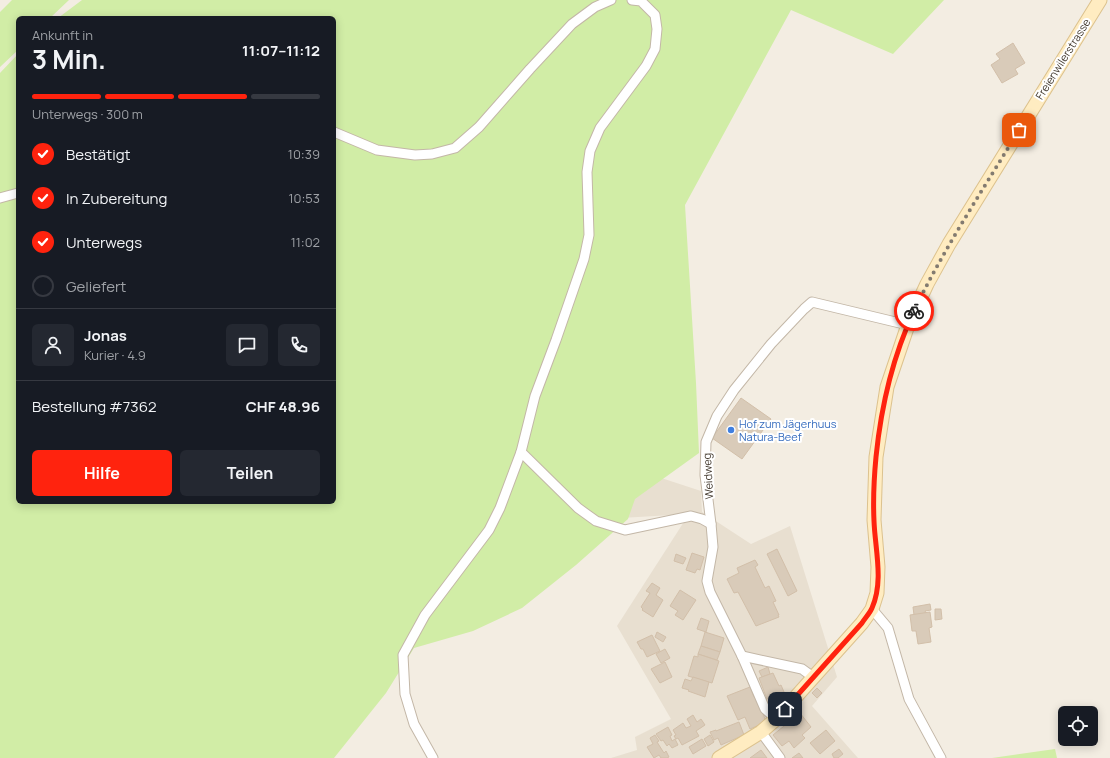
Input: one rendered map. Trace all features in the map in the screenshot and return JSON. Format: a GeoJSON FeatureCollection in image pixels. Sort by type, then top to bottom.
{"type":"FeatureCollection","features":[{"type":"Feature","properties":{"kind":"street"},"geometry":{"type":"LineString","coordinates":[[336,133],[377,150],[414,156],[432,154],[455,148],[479,127],[572,24],[595,7],[611,0]]}},
{"type":"Feature","properties":{"kind":"street"},"geometry":{"type":"LineString","coordinates":[[433,758],[414,724],[405,694],[403,656],[425,616],[489,530],[500,508],[521,452],[535,396],[584,259],[589,236],[586,172],[590,151],[600,128],[646,66],[655,49],[657,29],[655,14],[640,1],[632,0]]}},
{"type":"Feature","properties":{"kind":"street","name":"Freienwilerstrasse"},"geometry":{"type":"LineString","coordinates":[[872,610],[877,594],[878,567],[874,520],[876,457],[887,387],[908,325],[927,284],[949,244],[1100,0]]}},
{"type":"Feature","properties":{"kind":"street"},"geometry":{"type":"LineString","coordinates":[[0,198],[16,194]]}},
{"type":"Feature","properties":{"kind":"street","name":"Weidweg"},"geometry":{"type":"LineString","coordinates":[[776,720],[765,709],[742,656],[713,599],[708,581],[713,547],[705,475],[706,442],[734,390],[771,344],[812,302],[908,325]]}},
{"type":"Feature","properties":{"kind":"street"},"geometry":{"type":"LineString","coordinates":[[521,452],[578,508],[596,521],[625,530],[691,516],[702,519],[711,524]]}},
{"type":"Feature","properties":{"kind":"street"},"geometry":{"type":"LineString","coordinates":[[719,758],[761,732],[776,720],[872,610],[888,628],[909,698],[941,758]]}},
{"type":"Feature","properties":{"kind":"street"},"geometry":{"type":"LineString","coordinates":[[742,656],[802,669],[813,677]]}},
{"type":"Feature","properties":{"kind":"street"},"geometry":{"type":"LineString","coordinates":[[761,732],[780,758]]}},
{"type":"Feature","properties":{"kind":"shaded area"},"geometry":{"type":"Polygon","coordinates":[[[646,473],[701,491],[702,512],[751,544],[790,526],[837,677],[812,706],[858,758],[611,758],[637,750],[635,737],[671,719],[617,626],[689,514],[621,518],[646,473]]]}},
{"type":"Feature","properties":{"kind":"green space"},"geometry":{"type":"Polygon","coordinates":[[[12,0],[69,0],[52,16],[16,16],[16,52],[0,67],[0,12],[12,0]]]}},
{"type":"Feature","properties":{"kind":"green space"},"geometry":{"type":"Polygon","coordinates":[[[82,0],[944,0],[893,54],[791,10],[685,205],[699,453],[635,499],[628,519],[576,565],[522,608],[473,631],[414,648],[386,693],[334,758],[0,758],[0,73],[16,56],[16,504],[336,504],[336,16],[61,16],[82,0]]]}},
{"type":"Feature","properties":{"kind":"green space"},"geometry":{"type":"Polygon","coordinates":[[[1055,749],[1057,758],[992,758],[1055,749]]]}},
{"type":"Feature","properties":{"kind":"building"},"geometry":{"type":"Polygon","coordinates":[[[1013,43],[1025,63],[1015,69],[1018,74],[1002,83],[991,65],[1000,59],[996,54],[1013,43]]]}},
{"type":"Feature","properties":{"kind":"building"},"geometry":{"type":"Polygon","coordinates":[[[741,398],[771,419],[742,459],[712,438],[741,398]]]}},
{"type":"Feature","properties":{"kind":"building"},"geometry":{"type":"Polygon","coordinates":[[[777,549],[797,591],[788,596],[767,554],[777,549]]]}},
{"type":"Feature","properties":{"kind":"building"},"geometry":{"type":"Polygon","coordinates":[[[692,553],[704,557],[700,570],[697,569],[695,573],[686,570],[692,553]]]}},
{"type":"Feature","properties":{"kind":"building"},"geometry":{"type":"Polygon","coordinates":[[[676,554],[686,558],[683,564],[674,561],[676,554]]]}},
{"type":"Feature","properties":{"kind":"building"},"geometry":{"type":"Polygon","coordinates":[[[755,560],[758,565],[755,567],[765,588],[769,586],[776,601],[773,602],[779,615],[779,617],[756,626],[738,592],[734,593],[727,579],[739,573],[737,568],[755,560]]]}},
{"type":"Feature","properties":{"kind":"building"},"geometry":{"type":"Polygon","coordinates":[[[652,583],[660,588],[656,595],[663,600],[653,617],[642,610],[643,609],[641,607],[650,593],[646,591],[652,583]]]}},
{"type":"Feature","properties":{"kind":"building"},"geometry":{"type":"Polygon","coordinates":[[[680,590],[696,600],[683,620],[675,615],[678,611],[670,606],[680,590]]]}},
{"type":"Feature","properties":{"kind":"building"},"geometry":{"type":"Polygon","coordinates":[[[930,604],[931,610],[925,611],[926,613],[914,615],[913,607],[930,604]]]}},
{"type":"Feature","properties":{"kind":"building"},"geometry":{"type":"Polygon","coordinates":[[[935,609],[941,609],[942,619],[935,620],[935,609]]]}},
{"type":"Feature","properties":{"kind":"building"},"geometry":{"type":"Polygon","coordinates":[[[930,612],[932,627],[929,628],[931,642],[918,644],[916,631],[912,631],[910,615],[930,612]]]}},
{"type":"Feature","properties":{"kind":"building"},"geometry":{"type":"Polygon","coordinates":[[[701,618],[709,621],[706,632],[697,629],[701,618]]]}},
{"type":"Feature","properties":{"kind":"building"},"geometry":{"type":"Polygon","coordinates":[[[657,632],[666,637],[663,642],[655,637],[657,632]]]}},
{"type":"Feature","properties":{"kind":"building"},"geometry":{"type":"Polygon","coordinates":[[[705,632],[724,638],[720,652],[701,646],[705,632]]]}},
{"type":"Feature","properties":{"kind":"building"},"geometry":{"type":"Polygon","coordinates":[[[652,635],[660,651],[647,657],[637,642],[652,635]]]}},
{"type":"Feature","properties":{"kind":"building"},"geometry":{"type":"Polygon","coordinates":[[[701,646],[720,652],[717,660],[698,654],[701,646]]]}},
{"type":"Feature","properties":{"kind":"building"},"geometry":{"type":"Polygon","coordinates":[[[665,649],[670,658],[661,663],[656,654],[665,649]]]}},
{"type":"Feature","properties":{"kind":"building"},"geometry":{"type":"Polygon","coordinates":[[[698,654],[719,661],[712,683],[688,676],[694,656],[698,657],[698,654]]]}},
{"type":"Feature","properties":{"kind":"building"},"geometry":{"type":"Polygon","coordinates":[[[665,662],[672,677],[660,683],[651,669],[665,662]]]}},
{"type":"Feature","properties":{"kind":"building"},"geometry":{"type":"Polygon","coordinates":[[[768,667],[770,674],[762,677],[759,671],[768,667]]]}},
{"type":"Feature","properties":{"kind":"building"},"geometry":{"type":"Polygon","coordinates":[[[773,673],[779,686],[781,685],[784,692],[767,699],[759,678],[773,673]]]}},
{"type":"Feature","properties":{"kind":"building"},"geometry":{"type":"Polygon","coordinates":[[[693,677],[709,682],[705,697],[682,688],[685,679],[691,681],[693,677]]]}},
{"type":"Feature","properties":{"kind":"building"},"geometry":{"type":"Polygon","coordinates":[[[750,687],[754,697],[757,696],[766,722],[750,729],[745,717],[738,720],[727,696],[750,687]]]}},
{"type":"Feature","properties":{"kind":"building"},"geometry":{"type":"Polygon","coordinates":[[[817,688],[822,693],[817,698],[812,693],[817,688]]]}},
{"type":"Feature","properties":{"kind":"building"},"geometry":{"type":"Polygon","coordinates":[[[800,713],[811,727],[802,735],[805,738],[794,748],[789,741],[782,746],[773,735],[800,713]]]}},
{"type":"Feature","properties":{"kind":"building"},"geometry":{"type":"Polygon","coordinates":[[[693,715],[697,722],[701,719],[705,725],[696,731],[699,736],[682,745],[678,738],[676,739],[674,736],[676,735],[673,730],[683,723],[686,728],[691,726],[687,719],[693,715]]]}},
{"type":"Feature","properties":{"kind":"building"},"geometry":{"type":"Polygon","coordinates":[[[739,722],[744,735],[721,745],[718,738],[714,740],[710,732],[739,722]]]}},
{"type":"Feature","properties":{"kind":"building"},"geometry":{"type":"Polygon","coordinates":[[[668,727],[672,735],[670,736],[672,741],[675,739],[678,745],[672,748],[669,744],[667,746],[663,740],[661,741],[656,734],[668,727]]]}},
{"type":"Feature","properties":{"kind":"building"},"geometry":{"type":"Polygon","coordinates":[[[826,730],[835,741],[820,754],[810,743],[826,730]]]}},
{"type":"Feature","properties":{"kind":"building"},"geometry":{"type":"Polygon","coordinates":[[[655,735],[659,741],[657,742],[664,753],[666,751],[669,757],[661,758],[659,755],[654,758],[647,747],[653,744],[650,738],[655,735]]]}},
{"type":"Feature","properties":{"kind":"building"},"geometry":{"type":"Polygon","coordinates":[[[710,735],[714,742],[708,746],[704,739],[710,735]]]}},
{"type":"Feature","properties":{"kind":"building"},"geometry":{"type":"Polygon","coordinates":[[[702,739],[706,746],[693,754],[689,747],[702,739]]]}},
{"type":"Feature","properties":{"kind":"building"},"geometry":{"type":"Polygon","coordinates":[[[839,749],[843,754],[838,758],[834,758],[832,754],[839,749]]]}},
{"type":"Feature","properties":{"kind":"building"},"geometry":{"type":"Polygon","coordinates":[[[761,750],[767,758],[750,758],[761,750]]]}},
{"type":"Feature","properties":{"kind":"building"},"geometry":{"type":"Polygon","coordinates":[[[799,753],[803,758],[792,758],[799,753]]]}},
{"type":"Feature","properties":{"kind":"way so far"},"geometry":{"type":"LineString","coordinates":[[914,311],[949,244],[1019,130]]}},
{"type":"Feature","properties":{"kind":"place","name":"Hof zum Jägerhuus Natura-Beef"},"geometry":{"type":"Point","coordinates":[731,430]}},
{"type":"Feature","properties":{"kind":"route"},"geometry":{"type":"LineString","coordinates":[[785,709],[872,610],[877,594],[878,567],[874,520],[876,457],[887,387],[914,311]]}}]}
